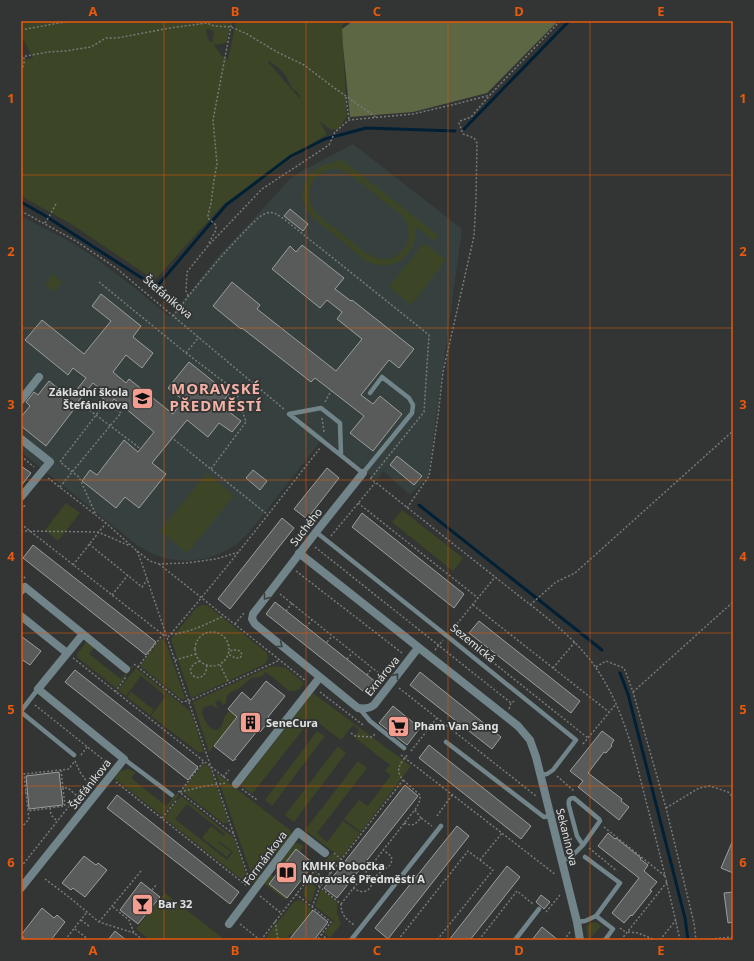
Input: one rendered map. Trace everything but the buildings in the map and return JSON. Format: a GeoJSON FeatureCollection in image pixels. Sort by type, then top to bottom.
{"type":"FeatureCollection","features":[{"type":"Feature","properties":{"kind":"street"},"geometry":{"type":"LineString","coordinates":[[21,400],[39,377]]}},
{"type":"Feature","properties":{"kind":"street"},"geometry":{"type":"LineString","coordinates":[[21,439],[50,462],[21,497]]}},
{"type":"Feature","properties":{"kind":"street","name":"Suchého"},"geometry":{"type":"LineString","coordinates":[[252,619],[253,614],[272,588],[363,473]]}},
{"type":"Feature","properties":{"kind":"street"},"geometry":{"type":"LineString","coordinates":[[299,553],[418,648]]}},
{"type":"Feature","properties":{"kind":"street"},"geometry":{"type":"LineString","coordinates":[[21,591],[25,586],[126,669]]}},
{"type":"Feature","properties":{"kind":"street"},"geometry":{"type":"LineString","coordinates":[[21,616],[67,653]]}},
{"type":"Feature","properties":{"kind":"street","name":"Exnárova"},"geometry":{"type":"LineString","coordinates":[[252,619],[255,624],[358,708],[362,709],[366,709],[374,705],[418,648]]}},
{"type":"Feature","properties":{"kind":"street"},"geometry":{"type":"LineString","coordinates":[[38,689],[82,634]]}},
{"type":"Feature","properties":{"kind":"street","name":"Sekaninova"},"geometry":{"type":"LineString","coordinates":[[418,648],[518,726],[530,740],[551,816],[580,940]]}},
{"type":"Feature","properties":{"kind":"street"},"geometry":{"type":"LineString","coordinates":[[233,783],[320,677]]}},
{"type":"Feature","properties":{"kind":"street","name":"Štefánikova"},"geometry":{"type":"LineString","coordinates":[[21,888],[124,759],[38,689]]}},
{"type":"Feature","properties":{"kind":"street","name":"Formánkova"},"geometry":{"type":"LineString","coordinates":[[229,924],[298,832],[328,853]]}},
{"type":"Feature","properties":{"kind":"lane"},"geometry":{"type":"LineString","coordinates":[[289,414],[363,473],[412,413],[414,405],[409,398],[382,376],[370,393]]}},
{"type":"Feature","properties":{"kind":"lane"},"geometry":{"type":"LineString","coordinates":[[289,414],[321,408],[340,422],[341,455]]}},
{"type":"Feature","properties":{"kind":"lane","name":"Sezemická"},"geometry":{"type":"LineString","coordinates":[[316,532],[576,740],[553,770],[547,774],[540,775]]}},
{"type":"Feature","properties":{"kind":"lane"},"geometry":{"type":"LineString","coordinates":[[38,689],[21,712],[76,756]]}},
{"type":"Feature","properties":{"kind":"lane"},"geometry":{"type":"LineString","coordinates":[[358,708],[370,721],[404,748]]}},
{"type":"Feature","properties":{"kind":"lane"},"geometry":{"type":"LineString","coordinates":[[446,742],[544,817],[551,816]]}},
{"type":"Feature","properties":{"kind":"lane"},"geometry":{"type":"LineString","coordinates":[[124,759],[172,795]]}},
{"type":"Feature","properties":{"kind":"lane"},"geometry":{"type":"LineString","coordinates":[[562,860],[570,858],[585,846],[600,821],[600,819],[572,798],[569,799],[568,802],[577,836],[585,846]]}},
{"type":"Feature","properties":{"kind":"lane"},"geometry":{"type":"LineString","coordinates":[[351,940],[441,826]]}},
{"type":"Feature","properties":{"kind":"lane"},"geometry":{"type":"LineString","coordinates":[[577,922],[596,916],[620,883],[585,857]]}},
{"type":"Feature","properties":{"kind":"lane"},"geometry":{"type":"LineString","coordinates":[[515,940],[540,909]]}},
{"type":"Feature","properties":{"kind":"lane"},"geometry":{"type":"LineString","coordinates":[[596,916],[613,929],[605,940]]}},
{"type":"Feature","properties":{"kind":"path"},"geometry":{"type":"LineString","coordinates":[[21,30],[70,21]]}},
{"type":"Feature","properties":{"kind":"path"},"geometry":{"type":"LineString","coordinates":[[207,247],[216,230],[216,225],[208,218],[217,164],[213,120],[232,21]]}},
{"type":"Feature","properties":{"kind":"path"},"geometry":{"type":"LineString","coordinates":[[407,508],[429,476],[443,372],[474,236],[477,143],[474,138],[463,134],[460,122],[471,117],[560,21]]}},
{"type":"Feature","properties":{"kind":"path"},"geometry":{"type":"LineString","coordinates":[[21,71],[24,64],[22,57],[91,46],[106,38],[117,38],[207,23],[214,26],[231,27],[247,34],[304,66],[377,118]]}},
{"type":"Feature","properties":{"kind":"path"},"geometry":{"type":"LineString","coordinates":[[188,296],[186,292],[187,272],[207,247],[262,189],[329,145],[335,132],[349,120],[413,114],[490,95]]}},
{"type":"Feature","properties":{"kind":"path"},"geometry":{"type":"LineString","coordinates":[[346,97],[349,120]]}},
{"type":"Feature","properties":{"kind":"path"},"geometry":{"type":"LineString","coordinates":[[45,224],[56,204]]}},
{"type":"Feature","properties":{"kind":"path","name":"Štefánikova"},"geometry":{"type":"LineString","coordinates":[[21,211],[76,241],[116,268],[289,414]]}},
{"type":"Feature","properties":{"kind":"path"},"geometry":{"type":"LineString","coordinates":[[173,316],[188,296],[236,240],[262,215],[269,212],[284,219],[429,335],[424,412],[370,479]]}},
{"type":"Feature","properties":{"kind":"path"},"geometry":{"type":"LineString","coordinates":[[99,282],[236,391],[246,422],[210,469]]}},
{"type":"Feature","properties":{"kind":"path"},"geometry":{"type":"LineString","coordinates":[[186,352],[198,337]]}},
{"type":"Feature","properties":{"kind":"path"},"geometry":{"type":"LineString","coordinates":[[60,487],[73,472],[120,413],[106,402],[60,462],[73,472],[79,477],[96,515]]}},
{"type":"Feature","properties":{"kind":"path"},"geometry":{"type":"LineString","coordinates":[[80,403],[140,449]]}},
{"type":"Feature","properties":{"kind":"path"},"geometry":{"type":"LineString","coordinates":[[530,605],[556,582],[575,572],[733,431]]}},
{"type":"Feature","properties":{"kind":"path"},"geometry":{"type":"LineString","coordinates":[[171,437],[268,515]]}},
{"type":"Feature","properties":{"kind":"path"},"geometry":{"type":"LineString","coordinates":[[167,638],[202,598],[325,442]]}},
{"type":"Feature","properties":{"kind":"path"},"geometry":{"type":"LineString","coordinates":[[21,456],[106,523],[150,561],[159,564],[186,564],[216,559],[238,552]]}},
{"type":"Feature","properties":{"kind":"path"},"geometry":{"type":"LineString","coordinates":[[363,473],[496,577],[575,642],[596,667],[612,695],[625,727],[636,761],[667,882],[680,940]]}},
{"type":"Feature","properties":{"kind":"path"},"geometry":{"type":"LineString","coordinates":[[332,536],[375,482]]}},
{"type":"Feature","properties":{"kind":"path"},"geometry":{"type":"LineString","coordinates":[[358,503],[478,598]]}},
{"type":"Feature","properties":{"kind":"path"},"geometry":{"type":"LineString","coordinates":[[73,565],[106,523]]}},
{"type":"Feature","properties":{"kind":"path"},"geometry":{"type":"LineString","coordinates":[[21,524],[167,638]]}},
{"type":"Feature","properties":{"kind":"path"},"geometry":{"type":"LineString","coordinates":[[21,531],[98,532],[132,546]]}},
{"type":"Feature","properties":{"kind":"path"},"geometry":{"type":"LineString","coordinates":[[90,544],[142,587],[148,580]]}},
{"type":"Feature","properties":{"kind":"path"},"geometry":{"type":"LineString","coordinates":[[312,545],[511,703]]}},
{"type":"Feature","properties":{"kind":"path"},"geometry":{"type":"LineString","coordinates":[[318,550],[321,546]]}},
{"type":"Feature","properties":{"kind":"path"},"geometry":{"type":"LineString","coordinates":[[137,551],[253,891]]}},
{"type":"Feature","properties":{"kind":"path"},"geometry":{"type":"LineString","coordinates":[[159,564],[305,679]]}},
{"type":"Feature","properties":{"kind":"path"},"geometry":{"type":"LineString","coordinates":[[293,569],[404,655]]}},
{"type":"Feature","properties":{"kind":"path"},"geometry":{"type":"LineString","coordinates":[[112,595],[128,576]]}},
{"type":"Feature","properties":{"kind":"path"},"geometry":{"type":"LineString","coordinates":[[452,630],[496,577]]}},
{"type":"Feature","properties":{"kind":"path"},"geometry":{"type":"LineString","coordinates":[[272,588],[388,680]]}},
{"type":"Feature","properties":{"kind":"path"},"geometry":{"type":"LineString","coordinates":[[633,692],[733,602]]}},
{"type":"Feature","properties":{"kind":"path"},"geometry":{"type":"LineString","coordinates":[[286,611],[292,604]]}},
{"type":"Feature","properties":{"kind":"path"},"geometry":{"type":"LineString","coordinates":[[473,605],[609,712]]}},
{"type":"Feature","properties":{"kind":"path"},"geometry":{"type":"LineString","coordinates":[[170,634],[187,631],[224,616]]}},
{"type":"Feature","properties":{"kind":"path"},"geometry":{"type":"LineString","coordinates":[[306,627],[312,620]]}},
{"type":"Feature","properties":{"kind":"path"},"geometry":{"type":"LineString","coordinates":[[215,632],[220,634],[227,641],[229,651],[226,658],[220,664],[215,666],[207,665],[200,661],[195,649],[197,640],[201,636],[205,633],[215,632]]}},
{"type":"Feature","properties":{"kind":"path"},"geometry":{"type":"LineString","coordinates":[[163,634],[138,667],[182,702],[189,702],[280,660]]}},
{"type":"Feature","properties":{"kind":"path"},"geometry":{"type":"LineString","coordinates":[[327,642],[332,636]]}},
{"type":"Feature","properties":{"kind":"path"},"geometry":{"type":"LineString","coordinates":[[433,654],[444,638]]}},
{"type":"Feature","properties":{"kind":"path"},"geometry":{"type":"LineString","coordinates":[[553,668],[575,642]]}},
{"type":"Feature","properties":{"kind":"path"},"geometry":{"type":"LineString","coordinates":[[228,654],[237,659],[242,655],[240,650],[236,649],[229,651]]}},
{"type":"Feature","properties":{"kind":"path"},"geometry":{"type":"LineString","coordinates":[[347,659],[352,652]]}},
{"type":"Feature","properties":{"kind":"path"},"geometry":{"type":"LineString","coordinates":[[67,653],[212,768]]}},
{"type":"Feature","properties":{"kind":"path"},"geometry":{"type":"LineString","coordinates":[[175,660],[196,654]]}},
{"type":"Feature","properties":{"kind":"path"},"geometry":{"type":"LineString","coordinates":[[200,661],[191,666],[190,672],[193,676],[198,678],[202,677],[206,673],[207,665]]}},
{"type":"Feature","properties":{"kind":"path"},"geometry":{"type":"LineString","coordinates":[[596,667],[606,661],[624,668],[633,692],[666,808],[698,940],[733,937]]}},
{"type":"Feature","properties":{"kind":"path"},"geometry":{"type":"LineString","coordinates":[[220,664],[229,683]]}},
{"type":"Feature","properties":{"kind":"path"},"geometry":{"type":"LineString","coordinates":[[367,675],[372,668]]}},
{"type":"Feature","properties":{"kind":"path"},"geometry":{"type":"LineString","coordinates":[[397,687],[539,798],[537,791]]}},
{"type":"Feature","properties":{"kind":"path"},"geometry":{"type":"LineString","coordinates":[[317,689],[364,726]]}},
{"type":"Feature","properties":{"kind":"path"},"geometry":{"type":"LineString","coordinates":[[21,867],[105,761],[32,703]]}},
{"type":"Feature","properties":{"kind":"path"},"geometry":{"type":"LineString","coordinates":[[356,927],[344,916],[341,911],[341,904],[415,810],[420,800],[420,795],[400,776],[400,766],[437,718]]}},
{"type":"Feature","properties":{"kind":"path"},"geometry":{"type":"LineString","coordinates":[[351,733],[355,736],[372,737],[374,734]]}},
{"type":"Feature","properties":{"kind":"path"},"geometry":{"type":"LineString","coordinates":[[76,756],[87,747]]}},
{"type":"Feature","properties":{"kind":"path"},"geometry":{"type":"LineString","coordinates":[[399,753],[559,877]]}},
{"type":"Feature","properties":{"kind":"path"},"geometry":{"type":"LineString","coordinates":[[21,828],[29,819],[24,774],[69,769],[75,761],[80,772],[88,783]]}},
{"type":"Feature","properties":{"kind":"path"},"geometry":{"type":"LineString","coordinates":[[180,792],[204,761]]}},
{"type":"Feature","properties":{"kind":"path"},"geometry":{"type":"LineString","coordinates":[[100,767],[107,773]]}},
{"type":"Feature","properties":{"kind":"path"},"geometry":{"type":"LineString","coordinates":[[28,811],[65,806],[61,770]]}},
{"type":"Feature","properties":{"kind":"path"},"geometry":{"type":"LineString","coordinates":[[223,777],[229,770]]}},
{"type":"Feature","properties":{"kind":"path"},"geometry":{"type":"LineString","coordinates":[[557,776],[574,791]]}},
{"type":"Feature","properties":{"kind":"path"},"geometry":{"type":"LineString","coordinates":[[113,779],[281,913]]}},
{"type":"Feature","properties":{"kind":"path"},"geometry":{"type":"LineString","coordinates":[[312,907],[320,887],[404,780]]}},
{"type":"Feature","properties":{"kind":"path"},"geometry":{"type":"LineString","coordinates":[[180,792],[217,784],[233,783]]}},
{"type":"Feature","properties":{"kind":"path"},"geometry":{"type":"LineString","coordinates":[[666,808],[698,788],[710,786],[728,792],[733,797]]}},
{"type":"Feature","properties":{"kind":"path"},"geometry":{"type":"LineString","coordinates":[[63,788],[68,788],[77,796]]}},
{"type":"Feature","properties":{"kind":"path"},"geometry":{"type":"LineString","coordinates":[[174,788],[235,835]]}},
{"type":"Feature","properties":{"kind":"path"},"geometry":{"type":"LineString","coordinates":[[21,793],[26,792]]}},
{"type":"Feature","properties":{"kind":"path"},"geometry":{"type":"LineString","coordinates":[[437,816],[452,795]]}},
{"type":"Feature","properties":{"kind":"path"},"geometry":{"type":"LineString","coordinates":[[162,818],[176,800]]}},
{"type":"Feature","properties":{"kind":"path"},"geometry":{"type":"LineString","coordinates":[[50,808],[51,814],[57,821]]}},
{"type":"Feature","properties":{"kind":"path"},"geometry":{"type":"LineString","coordinates":[[415,810],[421,818],[437,831]]}},
{"type":"Feature","properties":{"kind":"path"},"geometry":{"type":"LineString","coordinates":[[404,824],[410,826],[414,825],[421,818]]}},
{"type":"Feature","properties":{"kind":"path"},"geometry":{"type":"LineString","coordinates":[[604,826],[665,876]]}},
{"type":"Feature","properties":{"kind":"path"},"geometry":{"type":"LineString","coordinates":[[480,860],[502,833]]}},
{"type":"Feature","properties":{"kind":"path"},"geometry":{"type":"LineString","coordinates":[[585,846],[616,870]]}},
{"type":"Feature","properties":{"kind":"path"},"geometry":{"type":"LineString","coordinates":[[354,888],[364,892],[368,890],[376,876],[390,865],[392,856],[383,850]]}},
{"type":"Feature","properties":{"kind":"path"},"geometry":{"type":"LineString","coordinates":[[398,940],[468,851],[492,870],[437,940]]}},
{"type":"Feature","properties":{"kind":"path"},"geometry":{"type":"LineString","coordinates":[[237,922],[261,940],[328,853],[342,860]]}},
{"type":"Feature","properties":{"kind":"path"},"geometry":{"type":"LineString","coordinates":[[319,865],[331,874]]}},
{"type":"Feature","properties":{"kind":"path"},"geometry":{"type":"LineString","coordinates":[[99,922],[141,871]]}},
{"type":"Feature","properties":{"kind":"path"},"geometry":{"type":"LineString","coordinates":[[314,871],[326,880]]}},
{"type":"Feature","properties":{"kind":"path"},"geometry":{"type":"LineString","coordinates":[[309,878],[341,904]]}},
{"type":"Feature","properties":{"kind":"path"},"geometry":{"type":"LineString","coordinates":[[45,879],[99,922],[134,933],[143,940]]}},
{"type":"Feature","properties":{"kind":"path"},"geometry":{"type":"LineString","coordinates":[[621,940],[667,882]]}},
{"type":"Feature","properties":{"kind":"path"},"geometry":{"type":"LineString","coordinates":[[152,890],[157,884]]}},
{"type":"Feature","properties":{"kind":"path"},"geometry":{"type":"LineString","coordinates":[[479,940],[518,891],[540,909]]}},
{"type":"Feature","properties":{"kind":"path"},"geometry":{"type":"LineString","coordinates":[[296,894],[331,922],[317,940]]}},
{"type":"Feature","properties":{"kind":"path"},"geometry":{"type":"LineString","coordinates":[[112,906],[129,920],[134,933]]}},
{"type":"Feature","properties":{"kind":"path"},"geometry":{"type":"LineString","coordinates":[[65,940],[87,912]]}},
{"type":"Feature","properties":{"kind":"path"},"geometry":{"type":"LineString","coordinates":[[81,920],[90,927]]}},
{"type":"Feature","properties":{"kind":"path"},"geometry":{"type":"LineString","coordinates":[[660,940],[676,920]]}},
{"type":"Feature","properties":{"kind":"path"},"geometry":{"type":"LineString","coordinates":[[275,921],[278,940]]}},
{"type":"Feature","properties":{"kind":"path"},"geometry":{"type":"LineString","coordinates":[[617,925],[627,932],[655,940]]}},
{"type":"Feature","properties":{"kind":"path"},"geometry":{"type":"LineString","coordinates":[[74,928],[89,940]]}},
{"type":"Feature","properties":{"kind":"path"},"geometry":{"type":"LineString","coordinates":[[564,940],[570,932]]}},
{"type":"Feature","properties":{"kind":"path"},"geometry":{"type":"LineString","coordinates":[[321,934],[327,939]]}},
{"type":"Feature","properties":{"kind":"shaded area"},"geometry":{"type":"Polygon","coordinates":[[[353,144],[462,229],[428,477],[410,495],[383,471],[377,480],[325,439],[319,443],[248,534],[237,544],[208,558],[188,561],[168,559],[153,554],[137,545],[21,452],[21,216],[67,240],[94,257],[170,317],[221,253],[289,180],[302,171],[353,144]]]}},
{"type":"Feature","properties":{"kind":"green space"},"geometry":{"type":"Polygon","coordinates":[[[21,21],[232,21],[226,43],[214,45],[221,55],[228,60],[236,21],[345,21],[342,26],[347,117],[338,129],[330,129],[319,121],[327,134],[308,146],[271,174],[224,204],[156,279],[147,275],[71,224],[21,196],[21,61],[33,58],[21,35],[21,21]],[[206,29],[208,39],[212,43],[214,32],[210,29],[206,29]],[[269,61],[268,62],[301,100],[299,94],[292,88],[286,76],[279,68],[269,61]]]}},
{"type":"Feature","properties":{"kind":"green space"},"geometry":{"type":"Polygon","coordinates":[[[353,21],[558,21],[487,93],[413,112],[350,117],[342,29],[353,21]]]}},
{"type":"Feature","properties":{"kind":"green space"},"geometry":{"type":"Polygon","coordinates":[[[341,159],[439,236],[434,241],[416,227],[416,236],[412,248],[403,259],[392,264],[379,265],[362,258],[313,218],[303,201],[302,196],[304,186],[312,172],[321,166],[341,159]],[[339,169],[325,171],[312,183],[310,198],[314,210],[325,221],[370,255],[385,259],[397,255],[402,251],[408,240],[408,227],[404,218],[348,173],[339,169]]]}},
{"type":"Feature","properties":{"kind":"green space"},"geometry":{"type":"Polygon","coordinates":[[[424,243],[446,260],[411,305],[389,287],[424,243]]]}},
{"type":"Feature","properties":{"kind":"green space"},"geometry":{"type":"Polygon","coordinates":[[[53,274],[62,282],[54,292],[45,284],[53,274]]]}},
{"type":"Feature","properties":{"kind":"green space"},"geometry":{"type":"Polygon","coordinates":[[[207,473],[234,496],[187,553],[160,531],[207,473]]]}},
{"type":"Feature","properties":{"kind":"green space"},"geometry":{"type":"Polygon","coordinates":[[[66,503],[80,513],[58,541],[45,530],[66,503]]]}},
{"type":"Feature","properties":{"kind":"green space"},"geometry":{"type":"Polygon","coordinates":[[[402,510],[463,558],[453,571],[392,522],[402,510]]]}},
{"type":"Feature","properties":{"kind":"green space"},"geometry":{"type":"Polygon","coordinates":[[[202,605],[207,605],[267,653],[268,659],[265,664],[191,698],[171,639],[196,608],[202,605]]]}},
{"type":"Feature","properties":{"kind":"green space"},"geometry":{"type":"Polygon","coordinates":[[[161,638],[166,643],[185,699],[181,699],[140,666],[161,638]]]}},
{"type":"Feature","properties":{"kind":"green space"},"geometry":{"type":"Polygon","coordinates":[[[86,642],[94,647],[89,654],[121,679],[132,665],[133,667],[116,688],[77,657],[77,654],[86,642]]]}},
{"type":"Feature","properties":{"kind":"green space"},"geometry":{"type":"Polygon","coordinates":[[[276,666],[286,668],[304,683],[299,690],[289,691],[266,672],[261,677],[251,679],[229,693],[226,703],[223,705],[220,700],[215,702],[218,708],[212,705],[204,707],[202,711],[204,718],[208,725],[214,730],[221,727],[230,710],[237,717],[209,752],[193,702],[267,668],[276,666]]]}},
{"type":"Feature","properties":{"kind":"green space"},"geometry":{"type":"Polygon","coordinates":[[[136,668],[191,712],[204,752],[198,752],[151,716],[166,696],[141,676],[126,696],[118,690],[136,668]]]}},
{"type":"Feature","properties":{"kind":"green space"},"geometry":{"type":"Polygon","coordinates":[[[131,692],[154,710],[150,715],[127,697],[131,692]]]}},
{"type":"Feature","properties":{"kind":"green space"},"geometry":{"type":"Polygon","coordinates":[[[313,693],[411,766],[361,832],[344,819],[359,800],[368,806],[391,775],[385,771],[390,765],[354,737],[359,730],[353,725],[341,740],[312,718],[252,794],[241,785],[313,693]]]}},
{"type":"Feature","properties":{"kind":"green space"},"geometry":{"type":"Polygon","coordinates":[[[317,731],[325,736],[272,806],[265,800],[317,731]]]}},
{"type":"Feature","properties":{"kind":"green space"},"geometry":{"type":"Polygon","coordinates":[[[338,746],[346,753],[294,822],[285,815],[338,746]]]}},
{"type":"Feature","properties":{"kind":"green space"},"geometry":{"type":"Polygon","coordinates":[[[358,761],[367,768],[317,833],[327,842],[343,821],[360,833],[341,858],[305,830],[358,761]]]}},
{"type":"Feature","properties":{"kind":"green space"},"geometry":{"type":"Polygon","coordinates":[[[204,763],[210,768],[229,823],[223,823],[182,791],[204,763]]]}},
{"type":"Feature","properties":{"kind":"green space"},"geometry":{"type":"Polygon","coordinates":[[[127,769],[136,772],[131,778],[166,806],[177,793],[179,795],[162,816],[114,778],[120,771],[127,769]]]}},
{"type":"Feature","properties":{"kind":"green space"},"geometry":{"type":"Polygon","coordinates":[[[216,773],[290,830],[292,838],[279,854],[267,851],[255,866],[262,877],[255,885],[216,773]]]}},
{"type":"Feature","properties":{"kind":"green space"},"geometry":{"type":"Polygon","coordinates":[[[181,796],[234,838],[250,886],[164,818],[181,796]],[[187,804],[175,819],[227,860],[233,852],[219,841],[218,842],[231,852],[227,857],[202,838],[211,826],[224,836],[225,834],[187,804]]]}},
{"type":"Feature","properties":{"kind":"green space"},"geometry":{"type":"Polygon","coordinates":[[[298,843],[304,846],[299,852],[296,849],[286,863],[281,859],[294,844],[298,843]]]}},
{"type":"Feature","properties":{"kind":"green space"},"geometry":{"type":"Polygon","coordinates":[[[332,853],[340,859],[330,872],[322,865],[332,853]]]}},
{"type":"Feature","properties":{"kind":"green space"},"geometry":{"type":"Polygon","coordinates":[[[277,865],[278,866],[271,875],[274,877],[269,884],[287,898],[286,900],[263,883],[277,865]]]}},
{"type":"Feature","properties":{"kind":"green space"},"geometry":{"type":"Polygon","coordinates":[[[316,873],[324,879],[320,885],[312,878],[316,873]]]}},
{"type":"Feature","properties":{"kind":"green space"},"geometry":{"type":"Polygon","coordinates":[[[310,881],[316,888],[311,903],[303,893],[310,881]]]}},
{"type":"Feature","properties":{"kind":"green space"},"geometry":{"type":"Polygon","coordinates":[[[321,889],[337,902],[337,913],[341,924],[330,938],[324,933],[334,921],[315,906],[321,889]]]}},
{"type":"Feature","properties":{"kind":"green space"},"geometry":{"type":"Polygon","coordinates":[[[165,893],[225,940],[150,940],[136,929],[165,893]]]}},
{"type":"Feature","properties":{"kind":"green space"},"geometry":{"type":"Polygon","coordinates":[[[295,901],[302,901],[313,910],[292,936],[290,934],[288,936],[290,939],[289,940],[267,940],[268,934],[295,901]]]}},
{"type":"Feature","properties":{"kind":"green space"},"geometry":{"type":"Polygon","coordinates":[[[593,922],[601,926],[588,940],[586,926],[593,922]]]}},
{"type":"Feature","properties":{"kind":"waterway"},"geometry":{"type":"LineString","coordinates":[[464,129],[569,21]]}},
{"type":"Feature","properties":{"kind":"waterway"},"geometry":{"type":"LineString","coordinates":[[21,202],[44,215],[148,282],[159,284],[226,205],[291,156],[325,139],[366,128],[455,131]]}},
{"type":"Feature","properties":{"kind":"waterway"},"geometry":{"type":"LineString","coordinates":[[419,505],[602,650]]}},
{"type":"Feature","properties":{"kind":"waterway"},"geometry":{"type":"LineString","coordinates":[[620,673],[628,694],[685,918],[688,940]]}},
{"type":"Feature","properties":{"kind":"place","name":"Základní škola Štefánikova"},"geometry":{"type":"Point","coordinates":[143,398]}},
{"type":"Feature","properties":{"kind":"place","name":"SeneCura"},"geometry":{"type":"Point","coordinates":[250,723]}},
{"type":"Feature","properties":{"kind":"place","name":"Pham Van Sang"},"geometry":{"type":"Point","coordinates":[399,726]}},
{"type":"Feature","properties":{"kind":"place","name":"KMHK Pobočka Moravské Předměstí A"},"geometry":{"type":"Point","coordinates":[287,872]}},
{"type":"Feature","properties":{"kind":"place","name":"Bar 32"},"geometry":{"type":"Point","coordinates":[143,904]}},
{"type":"Feature","properties":{"kind":"district","name":"MORAVSKÉ PŘEDMĚSTÍ"},"geometry":{"type":"Point","coordinates":[216,398]}}]}
